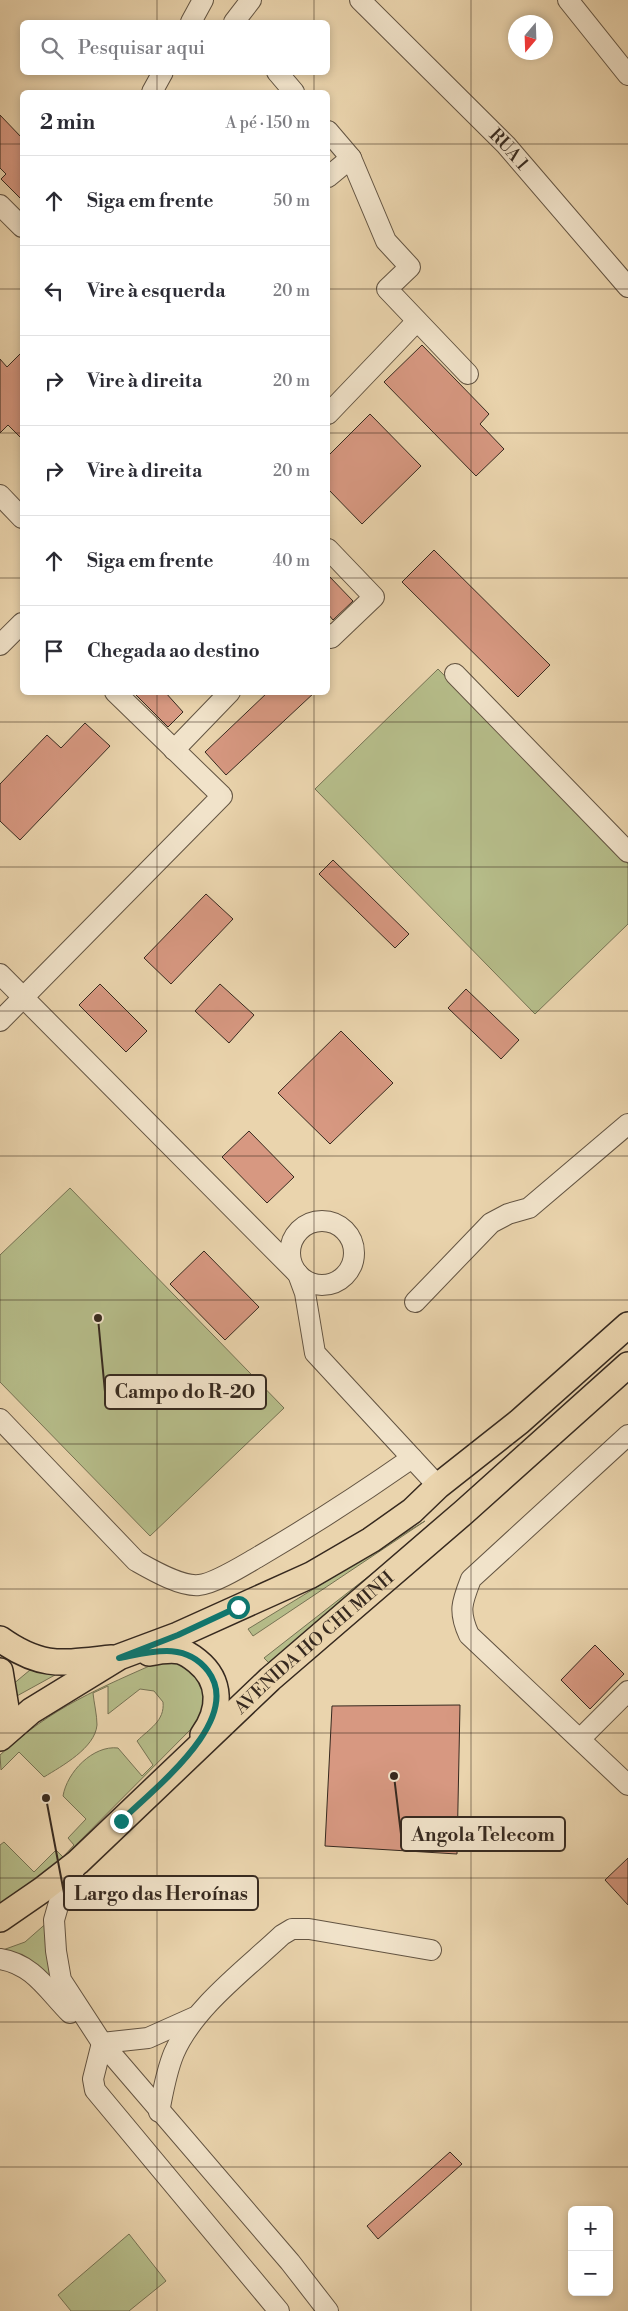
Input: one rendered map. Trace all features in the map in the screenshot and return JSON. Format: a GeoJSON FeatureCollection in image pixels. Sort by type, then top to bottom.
{"type":"FeatureCollection","features":[{"type":"Feature","properties":{"kind":"main road"},"geometry":{"type":"LineString","coordinates":[[2,1736],[46,1702],[119,1658],[194,1628],[310,1575],[371,1540],[401,1518],[519,1422],[628,1325]]}},
{"type":"Feature","properties":{"kind":"main road","name":"AVENIDA HO CHI MINH"},"geometry":{"type":"LineString","coordinates":[[0,1919],[78,1862],[192,1751],[270,1679],[464,1512],[628,1365]]}},
{"type":"Feature","properties":{"kind":"main road"},"geometry":{"type":"LineString","coordinates":[[0,1638],[29,1657],[46,1662],[119,1658],[166,1650],[182,1651],[191,1656],[207,1670],[213,1679],[217,1696],[216,1708],[206,1731],[192,1751]]}},
{"type":"Feature","properties":{"kind":"main road"},"geometry":{"type":"LineString","coordinates":[[0,1671],[6,1708],[2,1736]]}},
{"type":"Feature","properties":{"kind":"street"},"geometry":{"type":"LineString","coordinates":[[191,20],[203,0]]}},
{"type":"Feature","properties":{"kind":"street"},"geometry":{"type":"LineString","coordinates":[[236,20],[251,0]]}},
{"type":"Feature","properties":{"kind":"street","name":"RUA 1"},"geometry":{"type":"LineString","coordinates":[[360,0],[506,145],[628,287]]}},
{"type":"Feature","properties":{"kind":"street"},"geometry":{"type":"LineString","coordinates":[[568,0],[628,75]]}},
{"type":"Feature","properties":{"kind":"street"},"geometry":{"type":"LineString","coordinates":[[153,90],[161,75]]}},
{"type":"Feature","properties":{"kind":"street"},"geometry":{"type":"LineString","coordinates":[[280,75],[292,90]]}},
{"type":"Feature","properties":{"kind":"street"},"geometry":{"type":"LineString","coordinates":[[330,133],[351,158],[386,241],[410,267],[387,289],[468,374]]}},
{"type":"Feature","properties":{"kind":"street"},"geometry":{"type":"LineString","coordinates":[[330,175],[351,158]]}},
{"type":"Feature","properties":{"kind":"street"},"geometry":{"type":"LineString","coordinates":[[0,205],[20,225]]}},
{"type":"Feature","properties":{"kind":"street"},"geometry":{"type":"LineString","coordinates":[[330,412],[417,321]]}},
{"type":"Feature","properties":{"kind":"street"},"geometry":{"type":"LineString","coordinates":[[0,495],[20,516]]}},
{"type":"Feature","properties":{"kind":"street"},"geometry":{"type":"LineString","coordinates":[[330,551],[374,597],[331,638],[330,637]]}},
{"type":"Feature","properties":{"kind":"street"},"geometry":{"type":"LineString","coordinates":[[0,645],[20,625]]}},
{"type":"Feature","properties":{"kind":"street"},"geometry":{"type":"LineString","coordinates":[[455,674],[628,852]]}},
{"type":"Feature","properties":{"kind":"street"},"geometry":{"type":"LineString","coordinates":[[0,1021],[222,796],[118,695]]}},
{"type":"Feature","properties":{"kind":"street"},"geometry":{"type":"LineString","coordinates":[[174,750],[227,695]]}},
{"type":"Feature","properties":{"kind":"street"},"geometry":{"type":"LineString","coordinates":[[0,974],[298,1274],[305,1293],[314,1354],[438,1486]]}},
{"type":"Feature","properties":{"kind":"street"},"geometry":{"type":"LineString","coordinates":[[415,1302],[492,1223],[508,1214],[529,1208],[628,1124]]}},
{"type":"Feature","properties":{"kind":"street"},"geometry":{"type":"LineString","coordinates":[[0,1419],[136,1561],[163,1577],[199,1585],[232,1572],[293,1536],[350,1502],[412,1458]]}},
{"type":"Feature","properties":{"kind":"street"},"geometry":{"type":"LineString","coordinates":[[628,1435],[471,1579],[463,1600],[461,1618],[469,1635],[628,1785]]}},
{"type":"Feature","properties":{"kind":"street"},"geometry":{"type":"LineString","coordinates":[[580,1739],[628,1690]]}},
{"type":"Feature","properties":{"kind":"street"},"geometry":{"type":"LineString","coordinates":[[78,1862],[60,1900],[54,1920],[56,1951],[61,1980],[102,2044],[93,2079],[95,2090],[278,2311]]}},
{"type":"Feature","properties":{"kind":"street"},"geometry":{"type":"LineString","coordinates":[[159,2112],[169,2066],[175,2051],[195,2017],[282,1935],[292,1929],[308,1929],[431,1950]]}},
{"type":"Feature","properties":{"kind":"street"},"geometry":{"type":"LineString","coordinates":[[0,1959],[15,1963],[37,1976],[66,2009],[102,2044],[290,2262],[328,2311]]}},
{"type":"Feature","properties":{"kind":"street"},"geometry":{"type":"LineString","coordinates":[[102,2044],[148,2038],[195,2017]]}},
{"type":"Feature","properties":{"kind":"green space"},"geometry":{"type":"Polygon","coordinates":[[[438,669],[628,864],[628,924],[535,1014],[315,789],[438,669]]]}},
{"type":"Feature","properties":{"kind":"green space"},"geometry":{"type":"Polygon","coordinates":[[[70,1188],[284,1408],[150,1536],[0,1382],[0,1255],[70,1188]]]}},
{"type":"Feature","properties":{"kind":"green space"},"geometry":{"type":"Polygon","coordinates":[[[425,1521],[253,1636],[248,1629],[425,1521]]]}},
{"type":"Feature","properties":{"kind":"green space"},"geometry":{"type":"Polygon","coordinates":[[[433,1526],[270,1664],[264,1658],[433,1526]]]}},
{"type":"Feature","properties":{"kind":"green space"},"geometry":{"type":"Polygon","coordinates":[[[163,1660],[186,1667],[200,1680],[205,1698],[199,1721],[51,1870],[0,1907],[0,1845],[4,1842],[34,1872],[56,1850],[63,1857],[74,1845],[68,1838],[86,1819],[63,1796],[70,1778],[83,1762],[99,1751],[109,1748],[118,1748],[142,1776],[153,1765],[137,1741],[159,1720],[163,1709],[163,1702],[154,1691],[140,1689],[108,1714],[108,1686],[93,1693],[97,1717],[95,1733],[84,1749],[76,1756],[44,1777],[19,1752],[1,1770],[0,1755],[19,1738],[58,1711],[97,1690],[163,1660]]]}},
{"type":"Feature","properties":{"kind":"green space"},"geometry":{"type":"Polygon","coordinates":[[[30,1670],[55,1675],[15,1697],[12,1685],[30,1670]]]}},
{"type":"Feature","properties":{"kind":"green space"},"geometry":{"type":"Polygon","coordinates":[[[50,1920],[53,1980],[0,1951],[25,1942],[50,1920]]]}},
{"type":"Feature","properties":{"kind":"green space"},"geometry":{"type":"Polygon","coordinates":[[[129,2234],[166,2281],[129,2311],[71,2311],[58,2295],[129,2234]]]}},
{"type":"Feature","properties":{"kind":"building"},"geometry":{"type":"Polygon","coordinates":[[[0,115],[20,136],[20,198],[1,179],[6,174],[0,168],[0,115]]]}},
{"type":"Feature","properties":{"kind":"building"},"geometry":{"type":"Polygon","coordinates":[[[422,345],[489,414],[480,424],[504,449],[476,476],[384,382],[422,345]]]}},
{"type":"Feature","properties":{"kind":"building"},"geometry":{"type":"Polygon","coordinates":[[[20,354],[20,437],[8,425],[0,433],[0,359],[7,367],[20,354]]]}},
{"type":"Feature","properties":{"kind":"building"},"geometry":{"type":"Polygon","coordinates":[[[370,414],[421,466],[362,524],[330,491],[330,454],[370,414]]]}},
{"type":"Feature","properties":{"kind":"building"},"geometry":{"type":"Polygon","coordinates":[[[434,550],[550,665],[518,697],[402,582],[434,550]]]}},
{"type":"Feature","properties":{"kind":"building"},"geometry":{"type":"Polygon","coordinates":[[[330,577],[353,601],[333,620],[330,616],[330,577]]]}},
{"type":"Feature","properties":{"kind":"building"},"geometry":{"type":"Polygon","coordinates":[[[136,695],[168,695],[183,712],[168,727],[136,695]]]}},
{"type":"Feature","properties":{"kind":"building"},"geometry":{"type":"Polygon","coordinates":[[[265,695],[312,695],[226,775],[205,752],[265,695]]]}},
{"type":"Feature","properties":{"kind":"building"},"geometry":{"type":"Polygon","coordinates":[[[85,723],[110,746],[20,840],[0,821],[0,784],[47,735],[61,748],[85,723]]]}},
{"type":"Feature","properties":{"kind":"building"},"geometry":{"type":"Polygon","coordinates":[[[333,860],[409,934],[395,948],[319,874],[333,860]]]}},
{"type":"Feature","properties":{"kind":"building"},"geometry":{"type":"Polygon","coordinates":[[[206,894],[233,919],[171,984],[144,958],[206,894]]]}},
{"type":"Feature","properties":{"kind":"building"},"geometry":{"type":"Polygon","coordinates":[[[100,984],[147,1031],[126,1052],[79,1005],[100,984]]]}},
{"type":"Feature","properties":{"kind":"building"},"geometry":{"type":"Polygon","coordinates":[[[220,984],[254,1015],[229,1043],[195,1011],[220,984]]]}},
{"type":"Feature","properties":{"kind":"building"},"geometry":{"type":"Polygon","coordinates":[[[466,989],[519,1040],[501,1059],[448,1008],[466,989]]]}},
{"type":"Feature","properties":{"kind":"building"},"geometry":{"type":"Polygon","coordinates":[[[341,1031],[393,1083],[330,1144],[278,1093],[341,1031]]]}},
{"type":"Feature","properties":{"kind":"building"},"geometry":{"type":"Polygon","coordinates":[[[249,1131],[294,1177],[267,1203],[222,1157],[249,1131]]]}},
{"type":"Feature","properties":{"kind":"building"},"geometry":{"type":"Polygon","coordinates":[[[204,1251],[259,1307],[225,1340],[170,1284],[204,1251]]]}},
{"type":"Feature","properties":{"kind":"building"},"geometry":{"type":"Polygon","coordinates":[[[595,1645],[624,1674],[590,1709],[561,1680],[595,1645]]]}},
{"type":"Feature","properties":{"kind":"building"},"geometry":{"type":"Polygon","coordinates":[[[460,1705],[457,1854],[325,1846],[332,1706],[460,1705]]]}},
{"type":"Feature","properties":{"kind":"building"},"geometry":{"type":"Polygon","coordinates":[[[628,1858],[628,1905],[605,1880],[628,1858]]]}},
{"type":"Feature","properties":{"kind":"building"},"geometry":{"type":"Polygon","coordinates":[[[450,2152],[462,2164],[378,2239],[367,2226],[450,2152]]]}},
{"type":"Feature","properties":{"kind":"place","name":"Campo do R-20"},"geometry":{"type":"Point","coordinates":[98,1318]}},
{"type":"Feature","properties":{"kind":"place","name":"Angola Telecom"},"geometry":{"type":"Point","coordinates":[394,1776]}},
{"type":"Feature","properties":{"kind":"place","name":"Largo das Heroínas"},"geometry":{"type":"Point","coordinates":[46,1798]}},
{"type":"Feature","properties":{"kind":"route"},"geometry":{"type":"LineString","coordinates":[[121,1821],[192,1751],[206,1731],[216,1708],[217,1696],[213,1679],[207,1670],[182,1651],[166,1650],[119,1658],[218,1618],[238,1607]]}}]}
